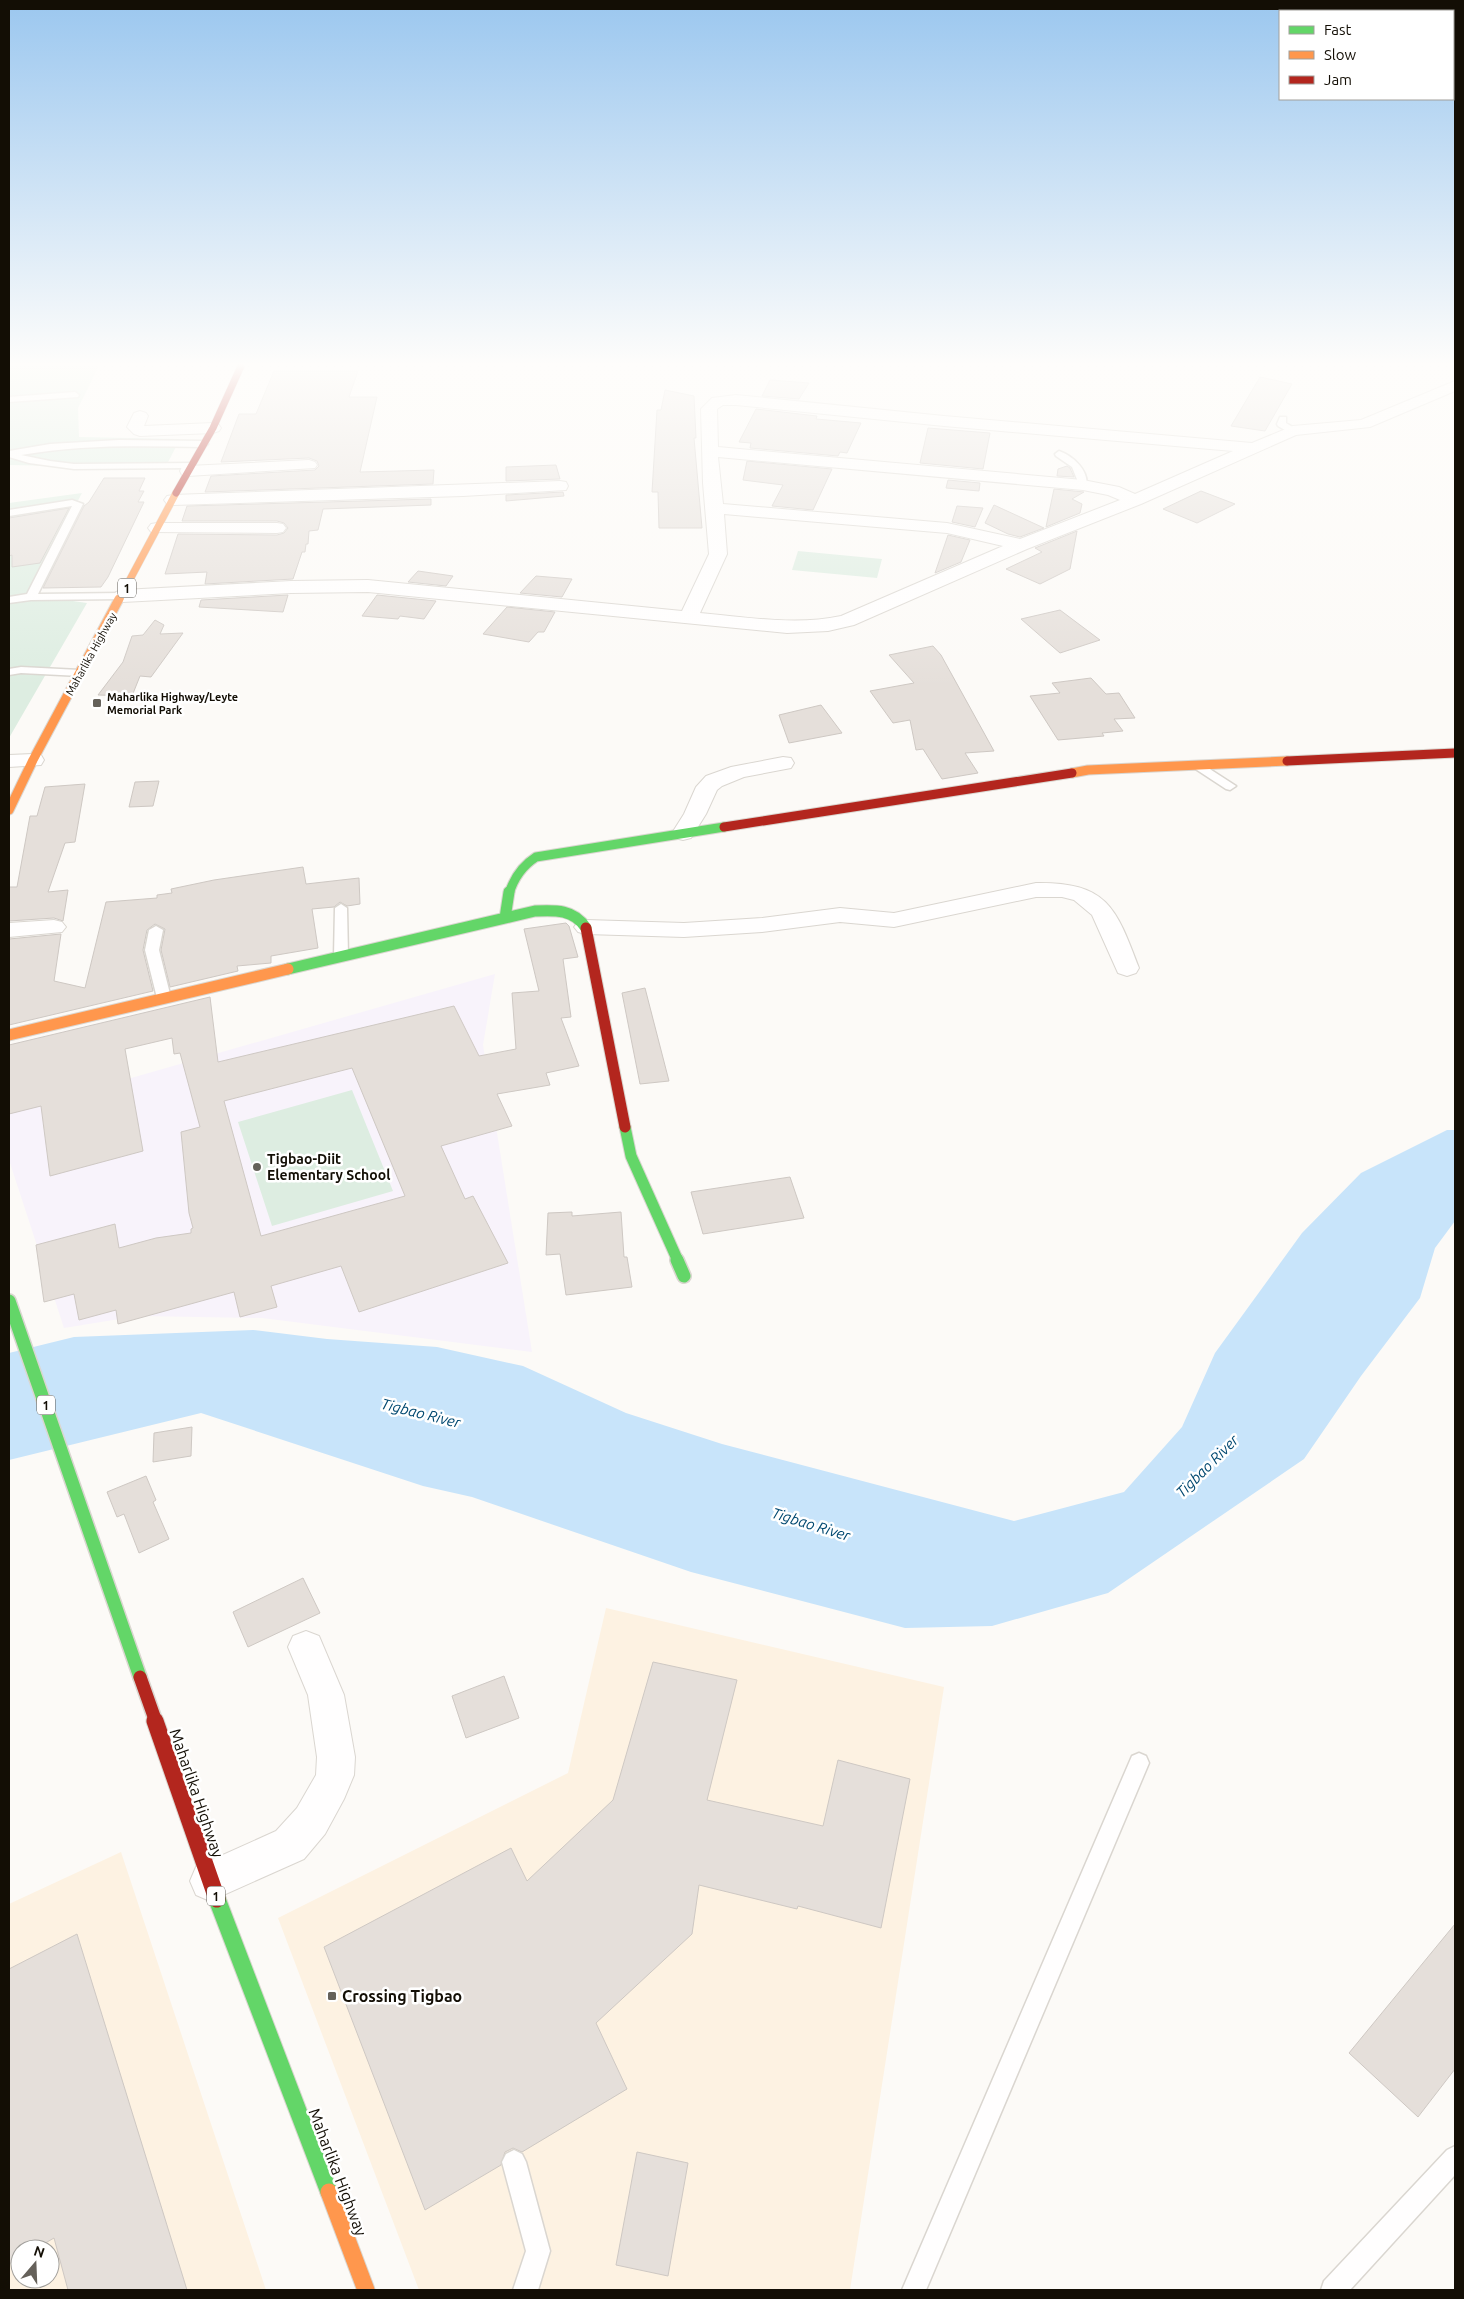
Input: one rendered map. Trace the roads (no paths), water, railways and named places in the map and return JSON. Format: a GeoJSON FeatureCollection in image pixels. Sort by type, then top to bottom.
{"type":"FeatureCollection","features":[{"type":"Feature","properties":{"kind":"main road","name":"Maharlika Highway"},"geometry":{"type":"LineString","coordinates":[[9,810],[33,760],[123,596],[187,473]]}},
{"type":"Feature","properties":{"kind":"main road"},"geometry":{"type":"LineString","coordinates":[[505,918],[509,890],[516,876],[530,859],[1088,770],[1455,753]]}},
{"type":"Feature","properties":{"kind":"main road"},"geometry":{"type":"LineString","coordinates":[[9,1034],[535,911],[555,910],[572,914],[583,921],[586,928],[631,1156],[684,1276]]}},
{"type":"Feature","properties":{"kind":"main road","name":"Maharlika Highway"},"geometry":{"type":"LineString","coordinates":[[9,1301],[79,1498],[210,1881],[366,2290]]}},
{"type":"Feature","properties":{"kind":"street"},"geometry":{"type":"LineString","coordinates":[[689,617],[718,554],[711,473]]}},
{"type":"Feature","properties":{"kind":"street"},"geometry":{"type":"LineString","coordinates":[[954,473],[1083,485],[1113,491],[1135,500]]}},
{"type":"Feature","properties":{"kind":"street"},"geometry":{"type":"LineString","coordinates":[[123,596],[291,587],[368,586],[787,628],[828,625],[847,621],[1021,545],[1135,500],[1196,473]]}},
{"type":"Feature","properties":{"kind":"street"},"geometry":{"type":"LineString","coordinates":[[173,500],[366,493],[442,493],[560,486]]}},
{"type":"Feature","properties":{"kind":"street"},"geometry":{"type":"LineString","coordinates":[[715,508],[947,528],[1021,545]]}},
{"type":"Feature","properties":{"kind":"street"},"geometry":{"type":"LineString","coordinates":[[157,528],[277,528]]}},
{"type":"Feature","properties":{"kind":"street"},"geometry":{"type":"LineString","coordinates":[[562,589],[563,594],[574,600],[571,606]]}},
{"type":"Feature","properties":{"kind":"street"},"geometry":{"type":"LineString","coordinates":[[9,761],[33,760]]}},
{"type":"Feature","properties":{"kind":"street"},"geometry":{"type":"LineString","coordinates":[[684,833],[707,787],[714,781],[739,772],[783,763]]}},
{"type":"Feature","properties":{"kind":"street"},"geometry":{"type":"LineString","coordinates":[[586,928],[684,930],[762,925],[840,915],[894,920],[1036,890],[1057,890],[1082,895],[1098,906],[1113,932],[1127,968]]}},
{"type":"Feature","properties":{"kind":"street"},"geometry":{"type":"LineString","coordinates":[[9,930],[54,926]]}},
{"type":"Feature","properties":{"kind":"street"},"geometry":{"type":"LineString","coordinates":[[210,1881],[290,1845],[311,1821],[325,1799],[335,1775],[336,1757],[326,1695],[306,1647]]}},
{"type":"Feature","properties":{"kind":"lane"},"geometry":{"type":"LineString","coordinates":[[1081,473],[1083,485]]}},
{"type":"Feature","properties":{"kind":"lane"},"geometry":{"type":"LineString","coordinates":[[9,513],[72,503],[78,504],[31,597]]}},
{"type":"Feature","properties":{"kind":"lane"},"geometry":{"type":"LineString","coordinates":[[9,600],[31,597],[123,596]]}},
{"type":"Feature","properties":{"kind":"lane"},"geometry":{"type":"LineString","coordinates":[[9,672],[21,670],[80,673]]}},
{"type":"Feature","properties":{"kind":"lane"},"geometry":{"type":"LineString","coordinates":[[1198,766],[1230,786]]}},
{"type":"Feature","properties":{"kind":"lane"},"geometry":{"type":"LineString","coordinates":[[341,908],[341,956]]}},
{"type":"Feature","properties":{"kind":"lane"},"geometry":{"type":"LineString","coordinates":[[156,930],[152,950],[164,998]]}},
{"type":"Feature","properties":{"kind":"lane"},"geometry":{"type":"LineString","coordinates":[[914,2290],[1138,1763]]}},
{"type":"Feature","properties":{"kind":"lane"},"geometry":{"type":"LineString","coordinates":[[1333,2290],[1455,2158]]}},
{"type":"Feature","properties":{"kind":"lane"},"geometry":{"type":"LineString","coordinates":[[514,2162],[538,2252],[526,2290]]}},
{"type":"Feature","properties":{"kind":"water","name":"Tigbao River"},"geometry":{"type":"Polygon","coordinates":[[[1447,1130],[1455,1130],[1455,1221],[1435,1248],[1420,1298],[1361,1376],[1304,1459],[1108,1593],[992,1626],[905,1628],[691,1572],[472,1497],[423,1486],[201,1413],[9,1460],[9,1353],[74,1337],[253,1330],[327,1339],[437,1347],[523,1366],[626,1413],[722,1444],[1014,1521],[1124,1492],[1182,1427],[1215,1353],[1302,1233],[1361,1173],[1447,1130]]]}},
{"type":"Feature","properties":{"kind":"place","name":"Maharlika Highway/Leyte Memorial Park"},"geometry":{"type":"Point","coordinates":[97,703]}},
{"type":"Feature","properties":{"kind":"place","name":"Tigbao-Diit Elementary School"},"geometry":{"type":"Point","coordinates":[257,1167]}},
{"type":"Feature","properties":{"kind":"place","name":"Crossing Tigbao"},"geometry":{"type":"Point","coordinates":[332,1996]}}]}
